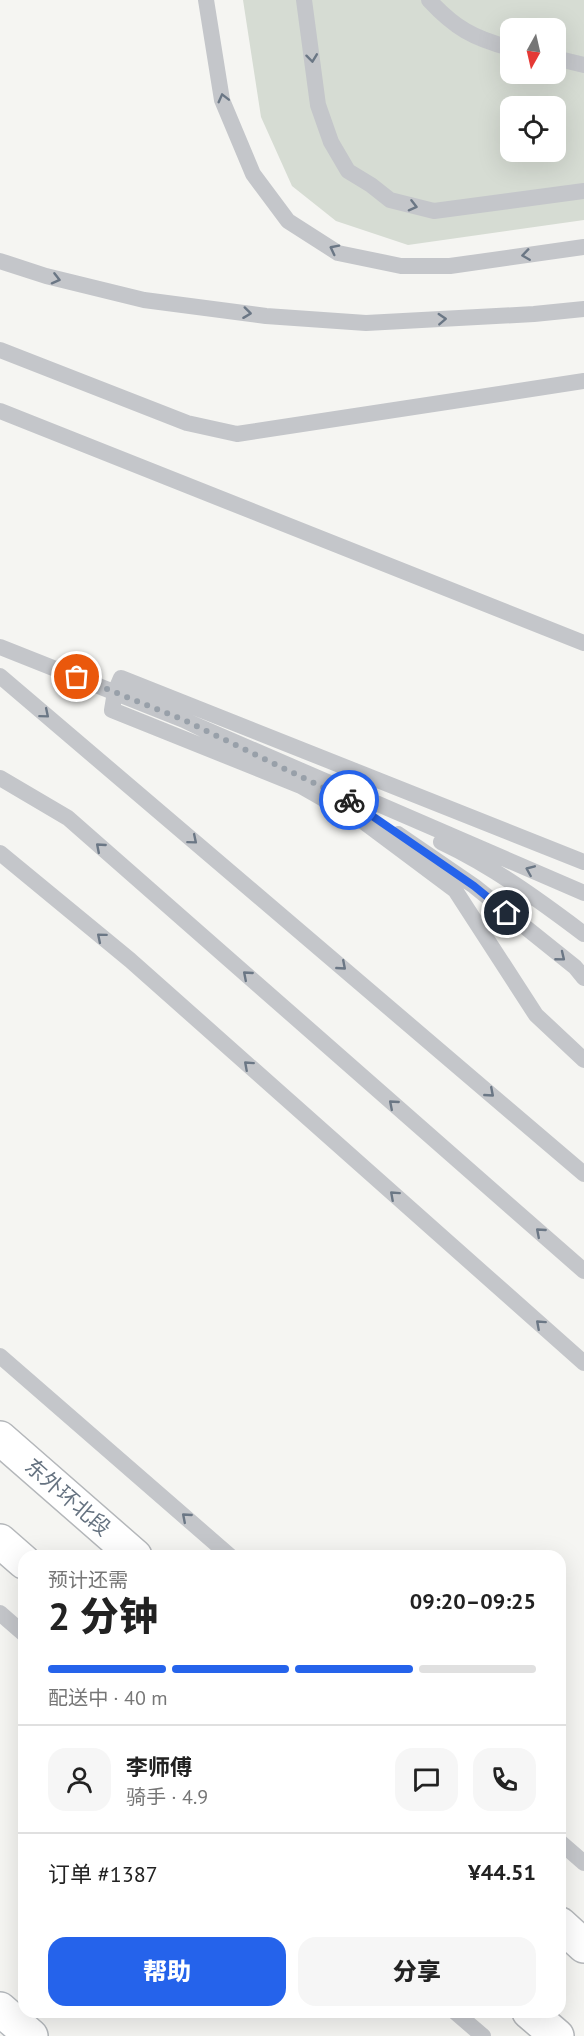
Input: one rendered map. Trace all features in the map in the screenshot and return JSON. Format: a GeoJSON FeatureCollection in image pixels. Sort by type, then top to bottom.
{"type":"FeatureCollection","features":[{"type":"Feature","properties":{"kind":"main road","name":"东外环北段"},"geometry":{"type":"LineString","coordinates":[[0,1438],[128,1550]]}},
{"type":"Feature","properties":{"kind":"main road"},"geometry":{"type":"LineString","coordinates":[[0,1541],[18,1557]]}},
{"type":"Feature","properties":{"kind":"main road"},"geometry":{"type":"LineString","coordinates":[[566,1930],[584,1946]]}},
{"type":"Feature","properties":{"kind":"main road"},"geometry":{"type":"LineString","coordinates":[[0,2009],[31,2036]]}},
{"type":"Feature","properties":{"kind":"main road"},"geometry":{"type":"LineString","coordinates":[[536,2018],[557,2036]]}},
{"type":"Feature","properties":{"kind":"lane"},"geometry":{"type":"LineString","coordinates":[[206,0],[222,100],[253,174],[288,221],[338,253],[401,266],[450,266],[584,247]]}},
{"type":"Feature","properties":{"kind":"lane"},"geometry":{"type":"LineString","coordinates":[[304,0],[318,105],[331,142],[348,171],[390,200],[434,211],[584,191]]}},
{"type":"Feature","properties":{"kind":"lane"},"geometry":{"type":"LineString","coordinates":[[429,0],[447,20],[480,40],[500,45]]}},
{"type":"Feature","properties":{"kind":"lane"},"geometry":{"type":"LineString","coordinates":[[566,61],[584,65]]}},
{"type":"Feature","properties":{"kind":"lane"},"geometry":{"type":"LineString","coordinates":[[0,261],[46,276],[144,300],[266,316],[366,323],[584,309]]}},
{"type":"Feature","properties":{"kind":"lane"},"geometry":{"type":"LineString","coordinates":[[0,350],[187,423],[237,434],[584,381]]}},
{"type":"Feature","properties":{"kind":"lane"},"geometry":{"type":"LineString","coordinates":[[0,411],[584,643]]}},
{"type":"Feature","properties":{"kind":"lane"},"geometry":{"type":"LineString","coordinates":[[0,647],[184,720],[584,893]]}},
{"type":"Feature","properties":{"kind":"lane"},"geometry":{"type":"LineString","coordinates":[[0,676],[584,1174]]}},
{"type":"Feature","properties":{"kind":"lane"},"geometry":{"type":"LineString","coordinates":[[584,862],[121,678],[115,692],[112,710],[301,786],[364,822],[455,890],[536,1016],[584,1060]]}},
{"type":"Feature","properties":{"kind":"lane"},"geometry":{"type":"LineString","coordinates":[[184,720],[352,802],[457,850],[535,896],[584,934]]}},
{"type":"Feature","properties":{"kind":"lane"},"geometry":{"type":"LineString","coordinates":[[0,778],[68,818],[584,1271]]}},
{"type":"Feature","properties":{"kind":"lane"},"geometry":{"type":"LineString","coordinates":[[352,802],[474,886],[575,967],[584,978]]}},
{"type":"Feature","properties":{"kind":"lane"},"geometry":{"type":"LineString","coordinates":[[0,852],[129,960],[584,1363]]}},
{"type":"Feature","properties":{"kind":"lane"},"geometry":{"type":"LineString","coordinates":[[0,1356],[223,1550]]}},
{"type":"Feature","properties":{"kind":"lane"},"geometry":{"type":"LineString","coordinates":[[0,1613],[18,1629]]}},
{"type":"Feature","properties":{"kind":"lane"},"geometry":{"type":"LineString","coordinates":[[566,1847],[584,1863]]}},
{"type":"Feature","properties":{"kind":"lane"},"geometry":{"type":"LineString","coordinates":[[462,2018],[483,2036]]}},
{"type":"Feature","properties":{"kind":"shaded area"},"geometry":{"type":"Polygon","coordinates":[[[243,0],[584,0],[584,220],[408,245],[336,221],[292,186],[261,117],[243,0]]]}},
{"type":"Feature","properties":{"kind":"way so far"},"geometry":{"type":"LineString","coordinates":[[77,677],[184,720],[349,800]]}},
{"type":"Feature","properties":{"kind":"route"},"geometry":{"type":"LineString","coordinates":[[349,800],[474,886],[507,913]]}}]}
